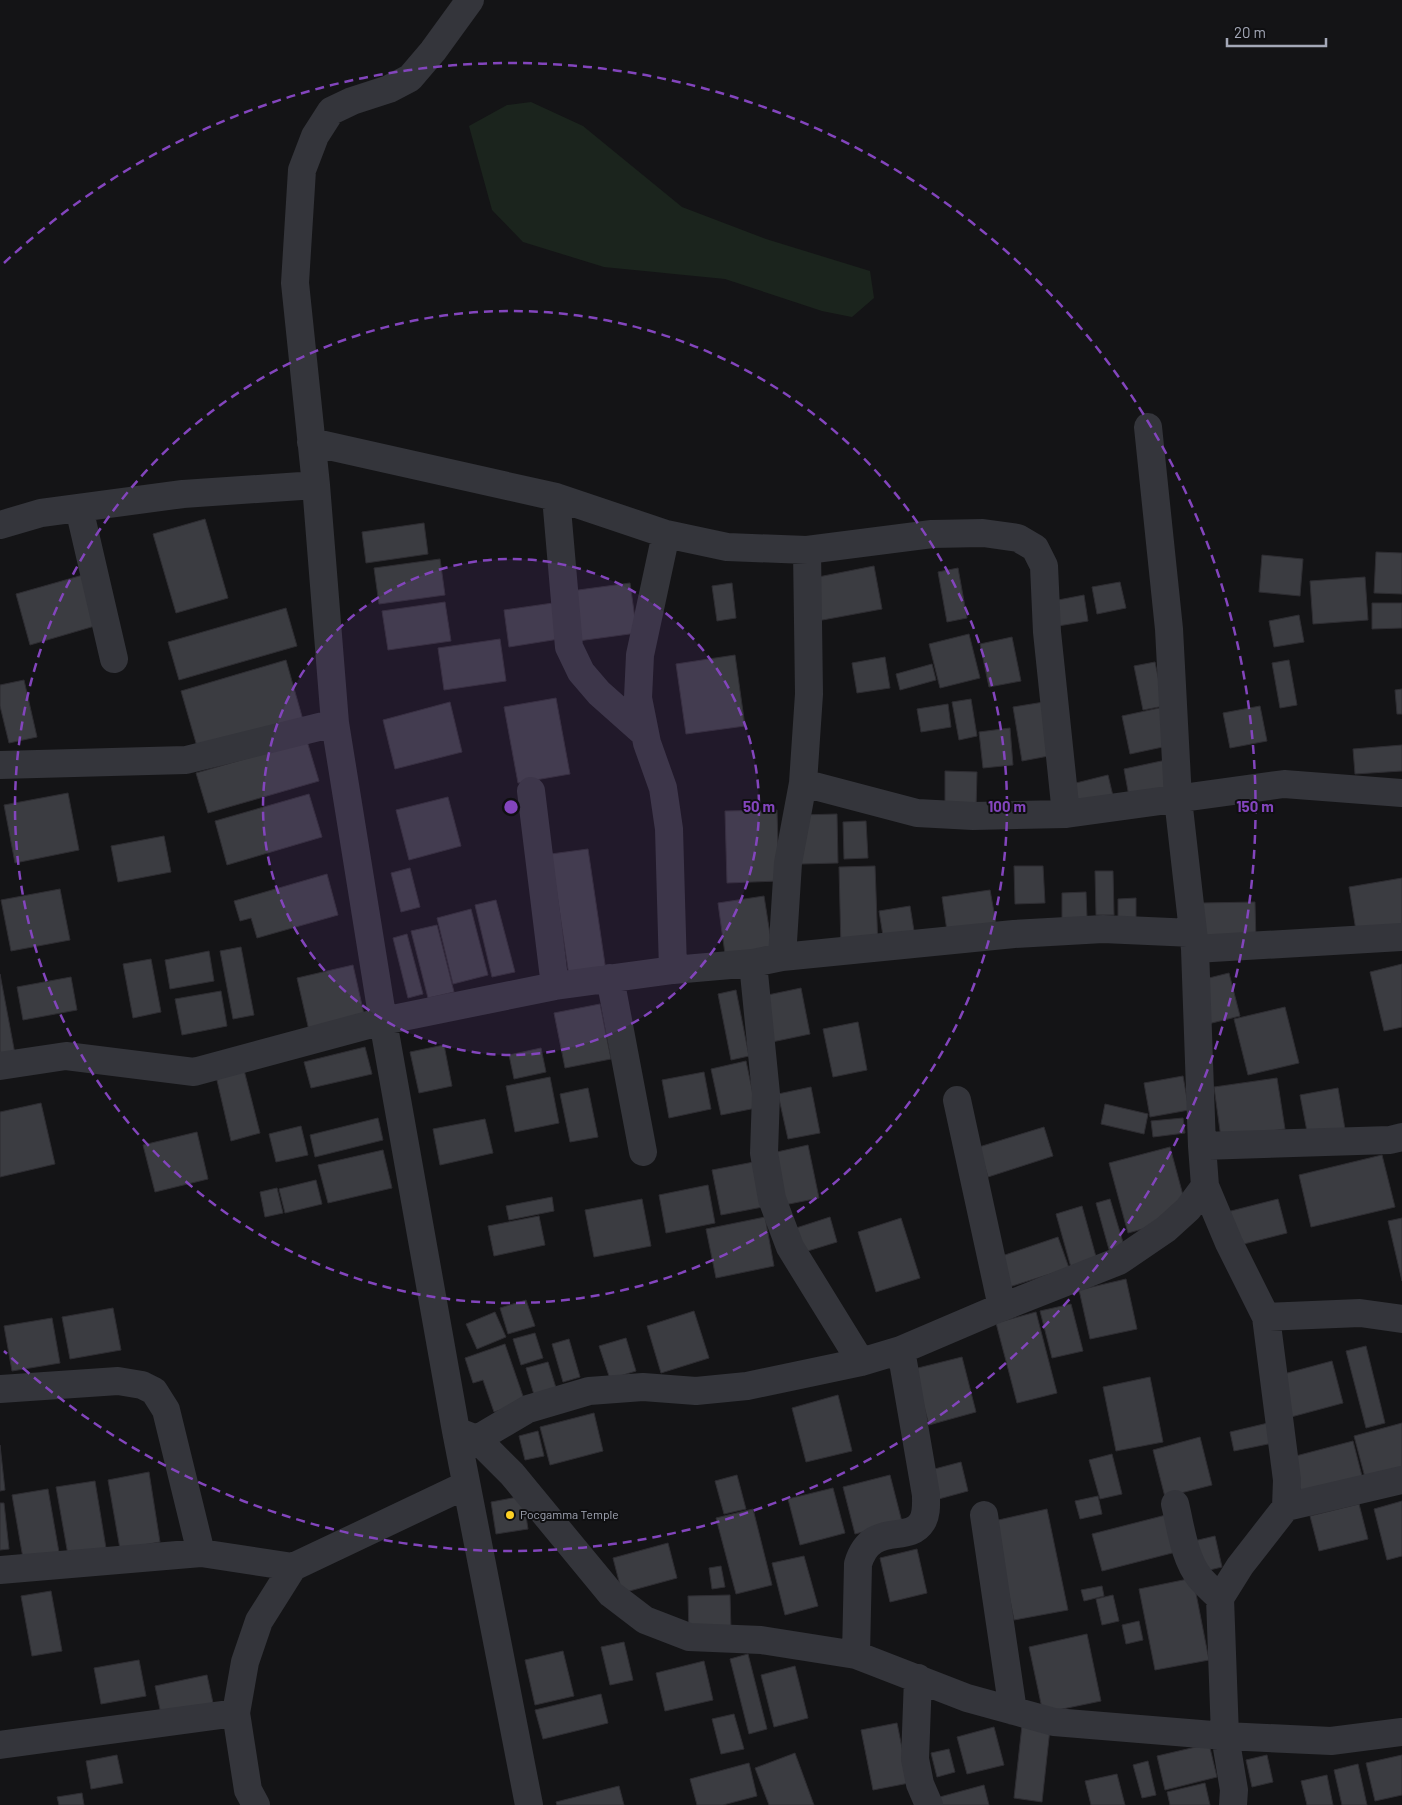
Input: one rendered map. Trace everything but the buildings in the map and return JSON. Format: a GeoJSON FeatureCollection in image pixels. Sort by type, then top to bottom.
{"type":"FeatureCollection","features":[{"type":"Feature","properties":{"kind":"street"},"geometry":{"type":"LineString","coordinates":[[470,0],[410,78],[389,89],[352,101],[331,111],[315,136],[302,170],[295,282],[316,485],[335,723],[383,1021],[466,1435],[466,1485],[529,1805]]}},
{"type":"Feature","properties":{"kind":"street"},"geometry":{"type":"LineString","coordinates":[[1148,427],[1169,629],[1178,799],[1194,941],[1205,1186],[1229,1243],[1266,1317],[1287,1480],[1286,1507],[1240,1566],[1220,1598],[1225,1736],[1234,1790],[1233,1805]]}},
{"type":"Feature","properties":{"kind":"street"},"geometry":{"type":"LineString","coordinates":[[311,442],[556,497],[666,534],[727,547],[807,550],[860,545],[932,534],[975,534],[1018,538],[1035,548],[1044,566],[1047,632],[1066,814]]}},
{"type":"Feature","properties":{"kind":"street"},"geometry":{"type":"LineString","coordinates":[[0,525],[41,512],[184,494],[316,485]]}},
{"type":"Feature","properties":{"kind":"street"},"geometry":{"type":"LineString","coordinates":[[556,497],[569,647],[581,672],[599,693],[644,733]]}},
{"type":"Feature","properties":{"kind":"street"},"geometry":{"type":"LineString","coordinates":[[78,508],[114,659]]}},
{"type":"Feature","properties":{"kind":"street"},"geometry":{"type":"LineString","coordinates":[[666,534],[640,655],[638,698],[644,733],[663,788],[669,829],[673,970]]}},
{"type":"Feature","properties":{"kind":"street"},"geometry":{"type":"LineString","coordinates":[[782,957],[788,863],[803,783],[809,694],[807,550]]}},
{"type":"Feature","properties":{"kind":"street"},"geometry":{"type":"LineString","coordinates":[[0,765],[186,760],[335,723]]}},
{"type":"Feature","properties":{"kind":"street"},"geometry":{"type":"LineString","coordinates":[[803,783],[917,814],[973,816],[1066,814],[1284,784],[1402,793]]}},
{"type":"Feature","properties":{"kind":"street"},"geometry":{"type":"LineString","coordinates":[[531,792],[555,986]]}},
{"type":"Feature","properties":{"kind":"street"},"geometry":{"type":"LineString","coordinates":[[0,1066],[66,1056],[194,1072],[383,1021],[555,986],[782,957],[1014,934],[1102,929],[1194,941],[1402,937]]}},
{"type":"Feature","properties":{"kind":"street"},"geometry":{"type":"LineString","coordinates":[[753,962],[766,1094],[764,1154],[772,1199],[790,1247],[861,1362]]}},
{"type":"Feature","properties":{"kind":"street"},"geometry":{"type":"LineString","coordinates":[[610,978],[643,1152]]}},
{"type":"Feature","properties":{"kind":"street"},"geometry":{"type":"LineString","coordinates":[[957,1100],[1002,1307]]}},
{"type":"Feature","properties":{"kind":"street"},"geometry":{"type":"LineString","coordinates":[[1202,1146],[1390,1140],[1402,1137]]}},
{"type":"Feature","properties":{"kind":"street"},"geometry":{"type":"LineString","coordinates":[[466,1435],[528,1409],[589,1391],[643,1387],[696,1391],[747,1386],[861,1362],[901,1350],[1002,1307],[1120,1261],[1166,1229],[1188,1209],[1205,1186]]}},
{"type":"Feature","properties":{"kind":"street"},"geometry":{"type":"LineString","coordinates":[[1266,1317],[1360,1313],[1402,1319]]}},
{"type":"Feature","properties":{"kind":"street"},"geometry":{"type":"LineString","coordinates":[[856,1655],[858,1564],[861,1553],[875,1539],[914,1529],[922,1522],[926,1511],[926,1495],[901,1350]]}},
{"type":"Feature","properties":{"kind":"street"},"geometry":{"type":"LineString","coordinates":[[0,1389],[118,1381],[142,1386],[154,1392],[166,1410],[201,1553]]}},
{"type":"Feature","properties":{"kind":"street"},"geometry":{"type":"LineString","coordinates":[[466,1435],[512,1474],[611,1594],[645,1620],[689,1637],[762,1640],[856,1655],[968,1698],[1054,1722],[1225,1736],[1331,1741],[1402,1732]]}},
{"type":"Feature","properties":{"kind":"street"},"geometry":{"type":"LineString","coordinates":[[1286,1507],[1402,1480]]}},
{"type":"Feature","properties":{"kind":"street"},"geometry":{"type":"LineString","coordinates":[[256,1805],[248,1790],[236,1713],[245,1662],[259,1621],[293,1567],[466,1485]]}},
{"type":"Feature","properties":{"kind":"street"},"geometry":{"type":"LineString","coordinates":[[1175,1504],[1192,1564],[1201,1579],[1220,1598]]}},
{"type":"Feature","properties":{"kind":"street"},"geometry":{"type":"LineString","coordinates":[[984,1515],[1013,1711]]}},
{"type":"Feature","properties":{"kind":"street"},"geometry":{"type":"LineString","coordinates":[[0,1570],[201,1553],[293,1567]]}},
{"type":"Feature","properties":{"kind":"street"},"geometry":{"type":"LineString","coordinates":[[918,1678],[915,1759],[920,1784],[929,1805]]}},
{"type":"Feature","properties":{"kind":"street"},"geometry":{"type":"LineString","coordinates":[[0,1745],[236,1713]]}},
{"type":"Feature","properties":{"kind":"shaded area"},"geometry":{"type":"Polygon","coordinates":[[[531,102],[583,126],[682,207],[766,239],[870,271],[874,298],[852,317],[822,311],[725,279],[604,267],[523,242],[492,210],[469,126],[507,105],[531,102]]]}},
{"type":"Feature","properties":{"kind":"place","name":"Pocgamma Temple"},"geometry":{"type":"Point","coordinates":[510,1515]}}]}
